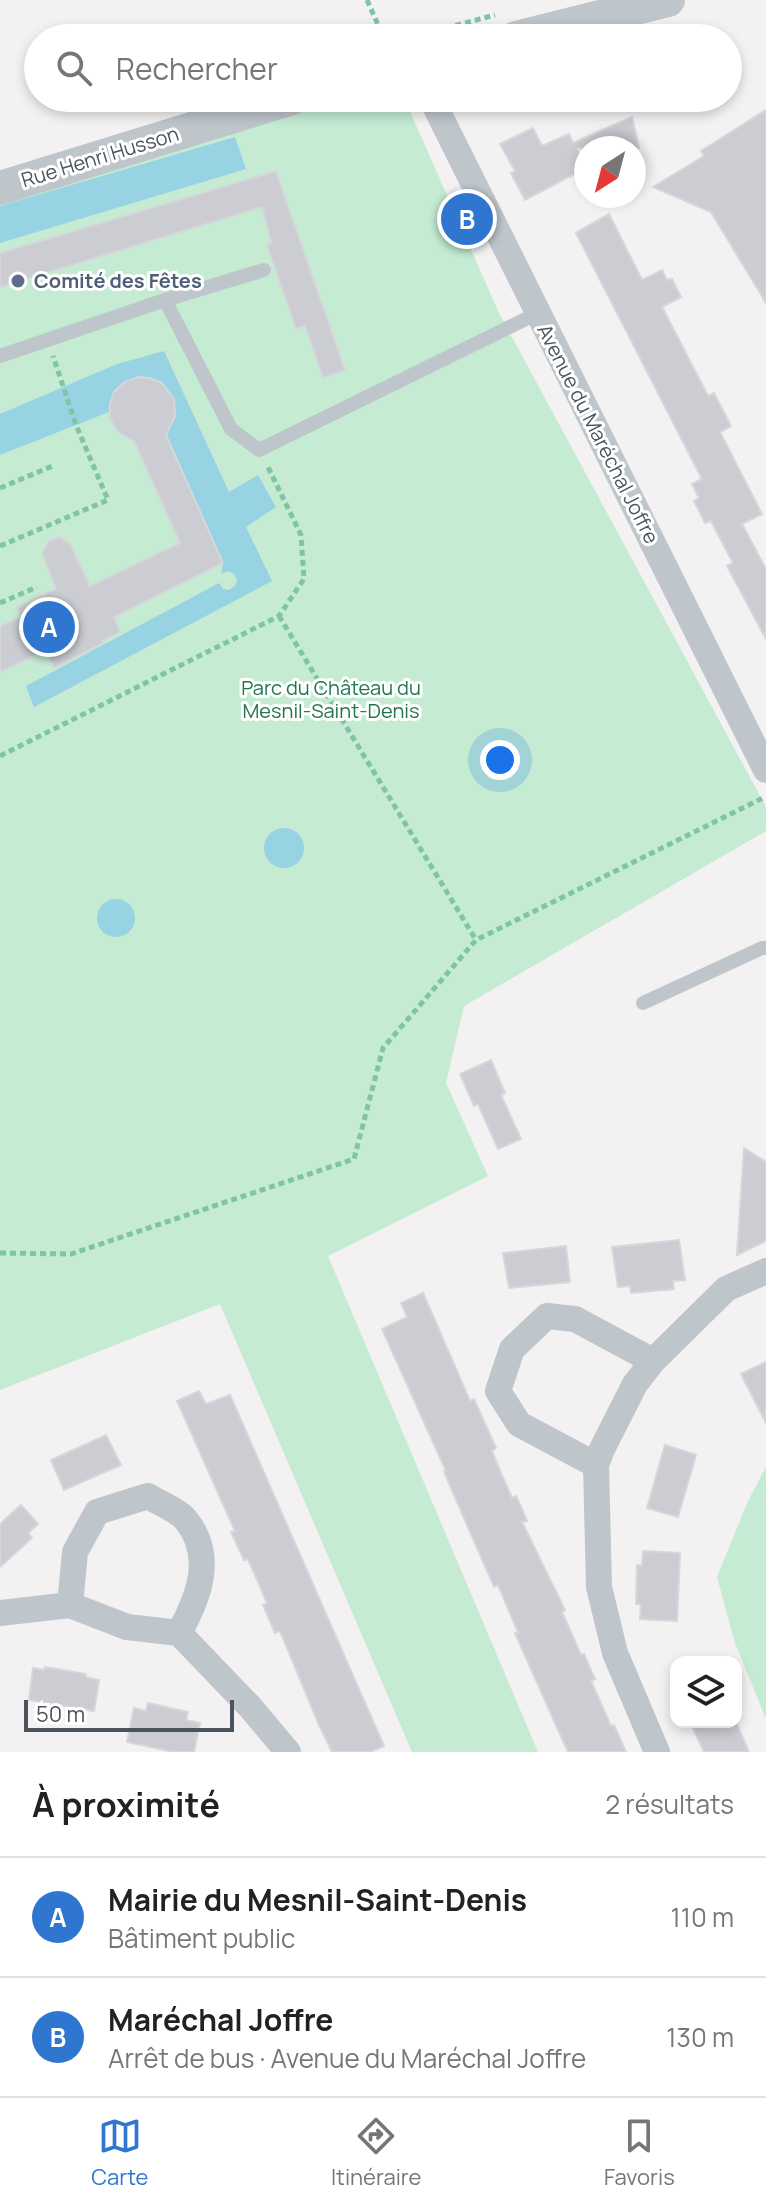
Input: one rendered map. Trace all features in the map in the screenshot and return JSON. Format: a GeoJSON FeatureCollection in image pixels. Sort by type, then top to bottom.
{"type":"FeatureCollection","features":[{"type":"Feature","properties":{"kind":"street"},"geometry":{"type":"LineString","coordinates":[[573,24],[668,0]]}},
{"type":"Feature","properties":{"kind":"street","name":"Rue Henri Husson"},"geometry":{"type":"LineString","coordinates":[[0,188],[247,112]]}},
{"type":"Feature","properties":{"kind":"street","name":"Avenue du Maréchal Joffre"},"geometry":{"type":"LineString","coordinates":[[438,112],[766,770]]}},
{"type":"Feature","properties":{"kind":"street"},"geometry":{"type":"LineString","coordinates":[[657,1752],[615,1653],[599,1587],[596,1465],[635,1384],[653,1361],[726,1289],[766,1271]]}},
{"type":"Feature","properties":{"kind":"street"},"geometry":{"type":"LineString","coordinates":[[596,1465],[519,1424],[498,1391],[512,1349],[547,1316],[561,1317],[575,1319],[653,1361]]}},
{"type":"Feature","properties":{"kind":"street"},"geometry":{"type":"LineString","coordinates":[[70,1605],[75,1552],[97,1512],[148,1496],[185,1518],[201,1546],[203,1574],[193,1607],[179,1633]]}},
{"type":"Feature","properties":{"kind":"street"},"geometry":{"type":"LineString","coordinates":[[0,1613],[70,1605],[127,1627],[179,1633],[251,1708],[288,1752]]}},
{"type":"Feature","properties":{"kind":"lane"},"geometry":{"type":"LineString","coordinates":[[0,356],[264,270]]}},
{"type":"Feature","properties":{"kind":"lane"},"geometry":{"type":"LineString","coordinates":[[165,300],[231,429],[259,450],[538,313]]}},
{"type":"Feature","properties":{"kind":"lane"},"geometry":{"type":"LineString","coordinates":[[643,1003],[766,948]]}},
{"type":"Feature","properties":{"kind":"path"},"geometry":{"type":"LineString","coordinates":[[367,0],[378,24]]}},
{"type":"Feature","properties":{"kind":"path"},"geometry":{"type":"LineString","coordinates":[[0,546],[108,500],[76,425],[48,340]]}},
{"type":"Feature","properties":{"kind":"path"},"geometry":{"type":"LineString","coordinates":[[0,756],[279,616],[304,579],[301,535],[259,450]]}},
{"type":"Feature","properties":{"kind":"path"},"geometry":{"type":"LineString","coordinates":[[0,488],[55,465]]}},
{"type":"Feature","properties":{"kind":"path"},"geometry":{"type":"LineString","coordinates":[[0,603],[37,587]]}},
{"type":"Feature","properties":{"kind":"path"},"geometry":{"type":"LineString","coordinates":[[279,616],[476,940]]}},
{"type":"Feature","properties":{"kind":"path"},"geometry":{"type":"LineString","coordinates":[[0,1253],[71,1254],[354,1159],[383,1048],[476,940],[766,797]]}},
{"type":"Feature","properties":{"kind":"green space","name":"Parc du Château du Mesnil-Saint-Denis"},"geometry":{"type":"Polygon","coordinates":[[[293,112],[410,112],[499,313],[766,807],[766,831],[464,1006],[446,1083],[488,1176],[328,1256],[538,1752],[412,1752],[220,1304],[0,1390],[0,188],[293,112]]]}},
{"type":"Feature","properties":{"kind":"green space"},"geometry":{"type":"Polygon","coordinates":[[[766,1467],[766,1719],[735,1643],[717,1577],[748,1501],[766,1467]]]}},
{"type":"Feature","properties":{"kind":"water"},"geometry":{"type":"Polygon","coordinates":[[[235,137],[246,169],[0,243],[0,206],[235,137]]]}},
{"type":"Feature","properties":{"kind":"water"},"geometry":{"type":"Polygon","coordinates":[[[164,351],[229,492],[258,475],[276,507],[246,527],[272,581],[34,707],[26,686],[219,583],[223,589],[229,590],[235,586],[237,580],[234,574],[228,571],[221,574],[223,563],[165,434],[174,399],[166,388],[156,382],[136,378],[126,382],[112,399],[109,412],[0,455],[0,414],[117,364],[164,351]]]}},
{"type":"Feature","properties":{"kind":"water"},"geometry":{"type":"Polygon","coordinates":[[[284,828],[298,834],[304,848],[298,862],[284,868],[270,862],[264,848],[270,834],[284,828]]]}},
{"type":"Feature","properties":{"kind":"water"},"geometry":{"type":"Polygon","coordinates":[[[116,899],[130,904],[135,918],[130,932],[116,937],[102,932],[97,918],[102,904],[116,899]]]}},
{"type":"Feature","properties":{"kind":"building"},"geometry":{"type":"Polygon","coordinates":[[[766,110],[766,303],[711,212],[653,187],[704,156],[701,151],[766,110]]]}},
{"type":"Feature","properties":{"kind":"building"},"geometry":{"type":"Polygon","coordinates":[[[632,117],[636,136],[589,136],[632,117]]]}},
{"type":"Feature","properties":{"kind":"building"},"geometry":{"type":"Polygon","coordinates":[[[533,128],[542,146],[569,134],[573,143],[574,174],[525,200],[511,173],[515,171],[500,144],[533,128]]]}},
{"type":"Feature","properties":{"kind":"building"},"geometry":{"type":"Polygon","coordinates":[[[276,171],[345,370],[323,378],[305,326],[296,329],[267,245],[271,242],[262,207],[0,287],[0,253],[276,171]]]}},
{"type":"Feature","properties":{"kind":"building"},"geometry":{"type":"Polygon","coordinates":[[[609,214],[642,280],[662,270],[667,280],[672,279],[681,297],[662,307],[708,396],[714,393],[731,426],[720,432],[762,514],[742,524],[766,569],[766,639],[727,566],[733,563],[711,521],[705,523],[694,501],[699,498],[692,484],[702,479],[576,233],[609,214]]]}},
{"type":"Feature","properties":{"kind":"building"},"geometry":{"type":"Polygon","coordinates":[[[138,377],[162,383],[174,399],[175,416],[166,435],[223,563],[114,617],[120,632],[54,668],[46,650],[0,672],[0,626],[21,617],[17,607],[56,589],[42,553],[49,541],[60,537],[70,544],[90,586],[180,543],[134,441],[118,432],[110,419],[114,392],[123,383],[138,377]]]}},
{"type":"Feature","properties":{"kind":"building"},"geometry":{"type":"Polygon","coordinates":[[[491,1060],[505,1093],[501,1095],[521,1139],[498,1149],[478,1104],[474,1106],[460,1074],[491,1060]]]}},
{"type":"Feature","properties":{"kind":"building"},"geometry":{"type":"Polygon","coordinates":[[[744,1148],[766,1162],[766,1241],[737,1255],[744,1148]]]}},
{"type":"Feature","properties":{"kind":"building"},"geometry":{"type":"Polygon","coordinates":[[[679,1240],[685,1280],[673,1281],[674,1289],[631,1293],[630,1286],[618,1287],[612,1247],[679,1240]]]}},
{"type":"Feature","properties":{"kind":"building"},"geometry":{"type":"Polygon","coordinates":[[[566,1246],[570,1282],[509,1288],[503,1253],[566,1246]]]}},
{"type":"Feature","properties":{"kind":"building"},"geometry":{"type":"Polygon","coordinates":[[[423,1293],[470,1401],[474,1399],[496,1448],[492,1451],[501,1473],[512,1498],[516,1496],[522,1509],[527,1521],[522,1522],[565,1610],[562,1612],[595,1679],[591,1681],[611,1726],[614,1725],[626,1752],[568,1752],[515,1633],[518,1632],[498,1585],[494,1587],[382,1329],[407,1317],[401,1303],[423,1293]]]}},
{"type":"Feature","properties":{"kind":"building"},"geometry":{"type":"Polygon","coordinates":[[[766,1362],[766,1423],[741,1374],[766,1362]]]}},
{"type":"Feature","properties":{"kind":"building"},"geometry":{"type":"Polygon","coordinates":[[[199,1391],[206,1404],[230,1395],[384,1746],[370,1752],[332,1752],[280,1631],[275,1633],[263,1605],[267,1603],[248,1559],[244,1560],[231,1532],[235,1531],[177,1401],[199,1391]]]}},
{"type":"Feature","properties":{"kind":"building"},"geometry":{"type":"Polygon","coordinates":[[[106,1435],[121,1465],[64,1490],[51,1460],[106,1435]]]}},
{"type":"Feature","properties":{"kind":"building"},"geometry":{"type":"Polygon","coordinates":[[[665,1445],[696,1455],[678,1517],[647,1508],[665,1445]]]}},
{"type":"Feature","properties":{"kind":"building"},"geometry":{"type":"Polygon","coordinates":[[[21,1505],[38,1524],[28,1533],[32,1538],[0,1567],[0,1524],[21,1505]]]}},
{"type":"Feature","properties":{"kind":"building"},"geometry":{"type":"Polygon","coordinates":[[[643,1551],[680,1553],[677,1621],[640,1619],[641,1604],[636,1604],[637,1565],[642,1566],[643,1551]]]}},
{"type":"Feature","properties":{"kind":"building"},"geometry":{"type":"Polygon","coordinates":[[[45,1667],[86,1674],[85,1677],[99,1680],[94,1711],[29,1700],[33,1668],[44,1670],[45,1667]]]}},
{"type":"Feature","properties":{"kind":"building"},"geometry":{"type":"Polygon","coordinates":[[[148,1703],[188,1712],[186,1720],[200,1723],[194,1752],[174,1752],[127,1742],[134,1708],[146,1711],[148,1703]]]}},
{"type":"Feature","properties":{"kind":"building"},"geometry":{"type":"Polygon","coordinates":[[[693,1728],[739,1728],[749,1752],[704,1752],[693,1728]]]}},
{"type":"Feature","properties":{"kind":"place","name":"Maréchal Joffre"},"geometry":{"type":"Point","coordinates":[467,219]}},
{"type":"Feature","properties":{"kind":"place","name":"Comité des Fêtes"},"geometry":{"type":"Point","coordinates":[18,281]}},
{"type":"Feature","properties":{"kind":"place","name":"Mairie du Mesnil-Saint-Denis"},"geometry":{"type":"Point","coordinates":[49,627]}}]}
